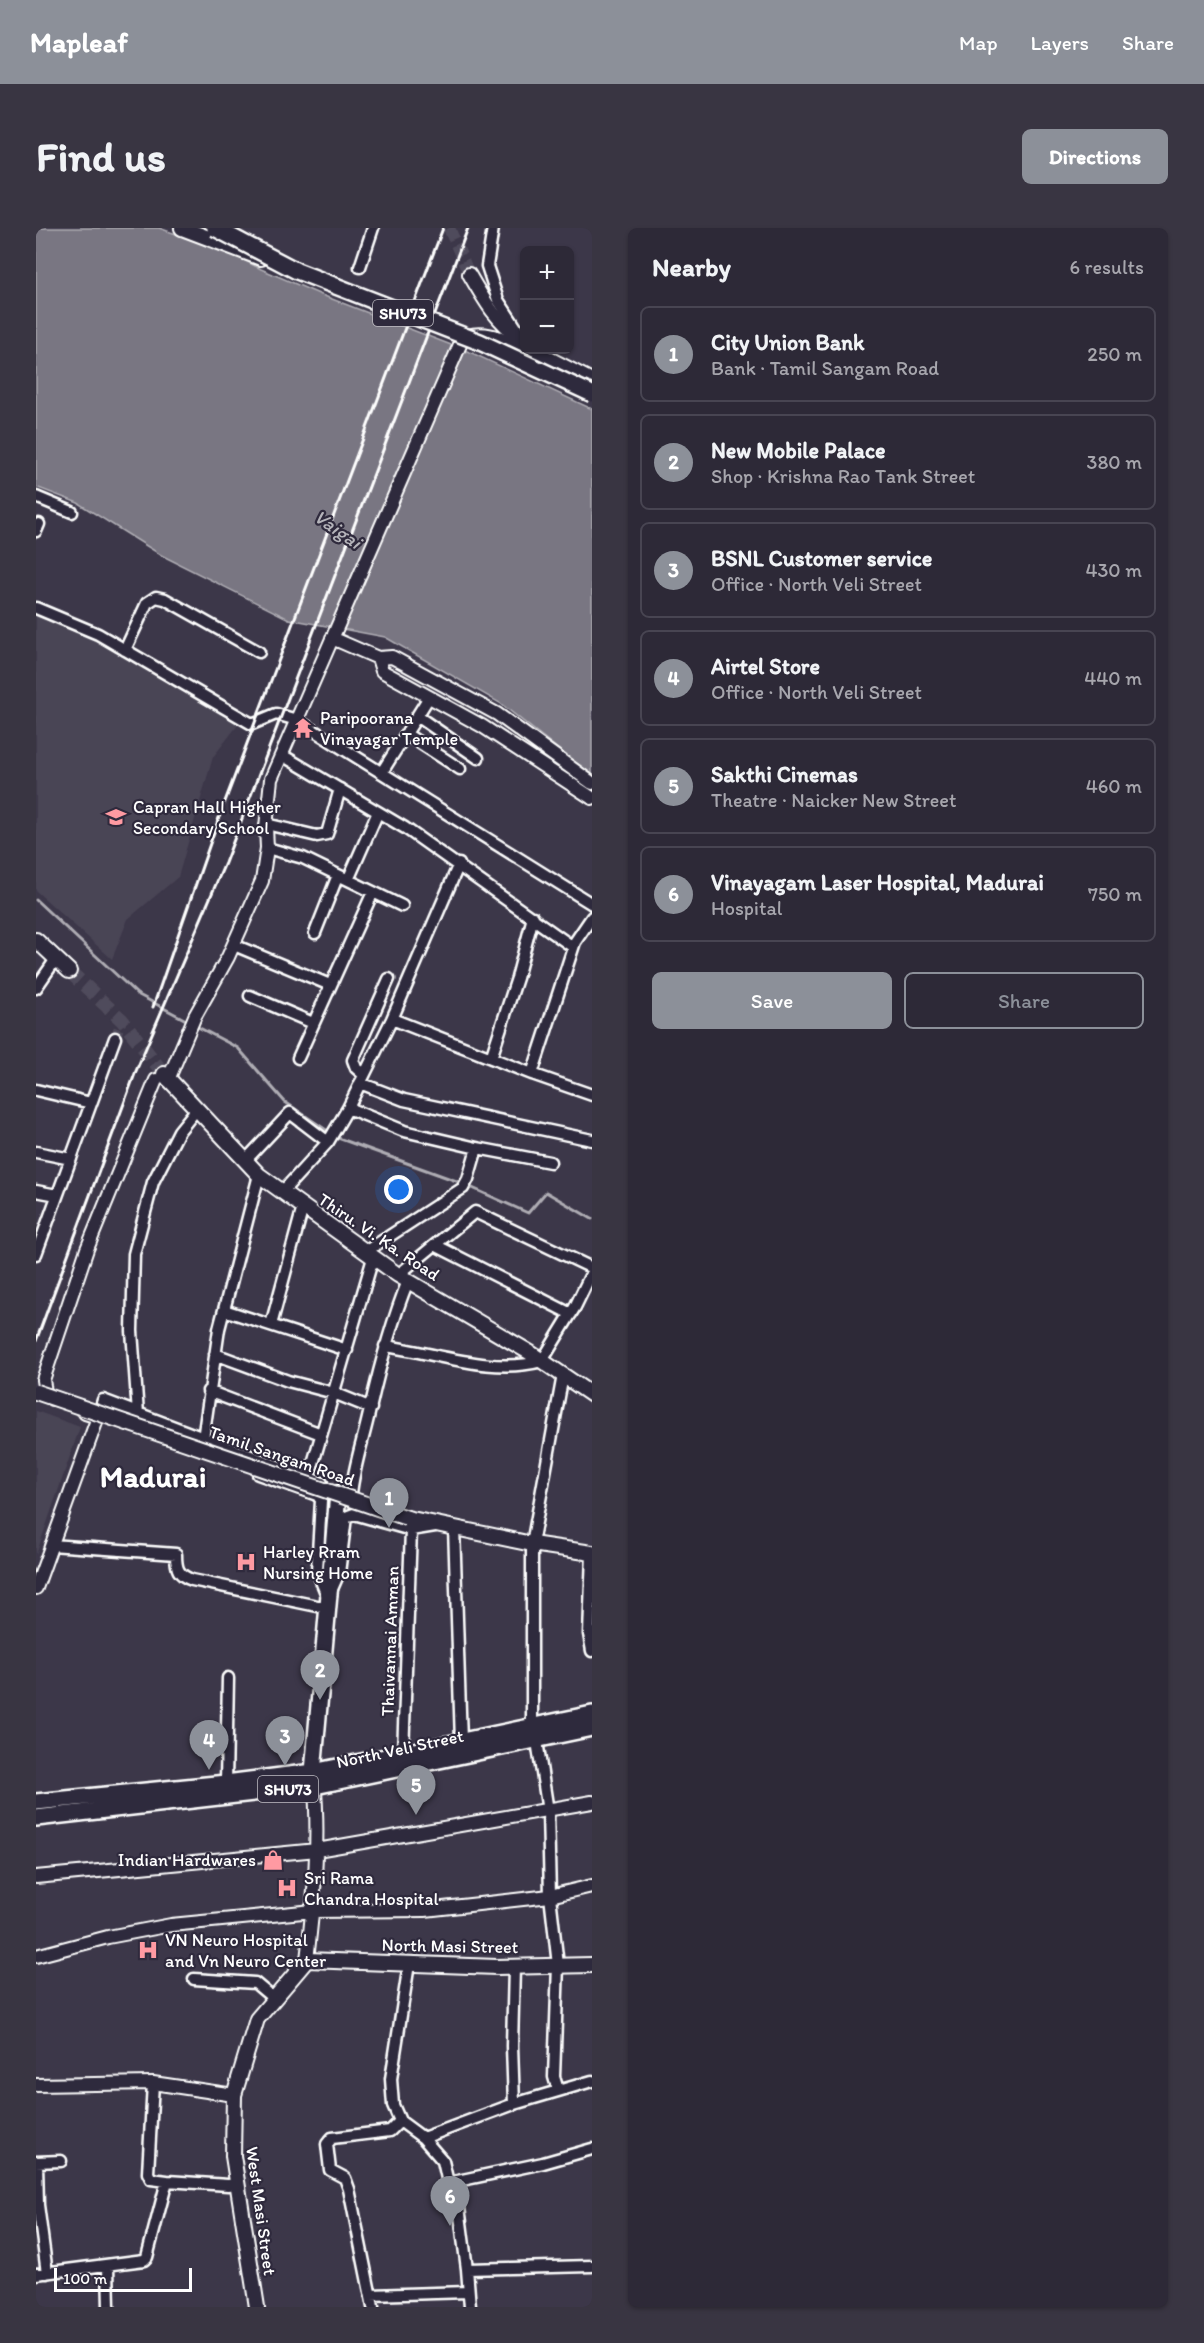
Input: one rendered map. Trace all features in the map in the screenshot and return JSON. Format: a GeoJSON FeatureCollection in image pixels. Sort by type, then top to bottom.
{"type":"FeatureCollection","features":[{"type":"Feature","properties":{"kind":"main road"},"geometry":{"type":"LineString","coordinates":[[182,228],[297,271]]}},
{"type":"Feature","properties":{"kind":"main road","name":"SHU73"},"geometry":{"type":"LineString","coordinates":[[215,228],[297,271],[480,342],[592,394]]}},
{"type":"Feature","properties":{"kind":"main road"},"geometry":{"type":"LineString","coordinates":[[36,940],[69,971]]}},
{"type":"Feature","properties":{"kind":"main road","name":"Thiru. Vi. Ka. Road"},"geometry":{"type":"LineString","coordinates":[[163,1078],[259,1175],[282,1192],[403,1278],[542,1361],[592,1395]]}},
{"type":"Feature","properties":{"kind":"main road","name":"Tamil Sangam Road"},"geometry":{"type":"LineString","coordinates":[[36,1392],[344,1494],[409,1524],[448,1526],[592,1554]]}},
{"type":"Feature","properties":{"kind":"main road"},"geometry":{"type":"LineString","coordinates":[[314,1779],[330,1573],[344,1494]]}},
{"type":"Feature","properties":{"kind":"main road","name":"North Veli Street"},"geometry":{"type":"LineString","coordinates":[[36,1818],[314,1779],[535,1734],[592,1714]]}},
{"type":"Feature","properties":{"kind":"main road","name":"North Veli Street"},"geometry":{"type":"LineString","coordinates":[[36,1802],[226,1783],[314,1779],[403,1754],[461,1742],[592,1728]]}},
{"type":"Feature","properties":{"kind":"main road","name":"North Masi Street"},"geometry":{"type":"LineString","coordinates":[[307,1960],[514,1967],[592,1965]]}},
{"type":"Feature","properties":{"kind":"main road","name":"West Masi Street"},"geometry":{"type":"LineString","coordinates":[[256,2307],[233,2156],[234,2095],[257,2019],[307,1960]]}},
{"type":"Feature","properties":{"kind":"street"},"geometry":{"type":"LineString","coordinates":[[360,267],[372,228]]}},
{"type":"Feature","properties":{"kind":"street"},"geometry":{"type":"LineString","coordinates":[[493,228],[487,266],[498,300],[520,334]]}},
{"type":"Feature","properties":{"kind":"street"},"geometry":{"type":"LineString","coordinates":[[469,274],[492,313],[509,331],[520,339]]}},
{"type":"Feature","properties":{"kind":"street"},"geometry":{"type":"LineString","coordinates":[[328,1603],[317,1571],[321,1500],[317,1495],[49,1398],[45,1392],[44,1380],[87,1250],[163,1078],[234,945],[262,881],[267,848],[266,824],[271,779],[447,372],[466,336],[480,334],[520,341]]}},
{"type":"Feature","properties":{"kind":"street"},"geometry":{"type":"LineString","coordinates":[[542,354],[592,380]]}},
{"type":"Feature","properties":{"kind":"street"},"geometry":{"type":"LineString","coordinates":[[36,497],[72,512]]}},
{"type":"Feature","properties":{"kind":"street"},"geometry":{"type":"LineString","coordinates":[[125,650],[147,603],[156,597],[165,599],[259,652]]}},
{"type":"Feature","properties":{"kind":"street"},"geometry":{"type":"LineString","coordinates":[[36,608],[98,634],[252,724],[276,714],[297,720],[592,904]]}},
{"type":"Feature","properties":{"kind":"street"},"geometry":{"type":"LineString","coordinates":[[333,635],[378,658],[392,657],[497,714],[592,783]]}},
{"type":"Feature","properties":{"kind":"street"},"geometry":{"type":"LineString","coordinates":[[378,658],[382,671],[492,732],[592,798]]}},
{"type":"Feature","properties":{"kind":"street"},"geometry":{"type":"LineString","coordinates":[[382,772],[429,697]]}},
{"type":"Feature","properties":{"kind":"street"},"geometry":{"type":"LineString","coordinates":[[417,716],[478,758]]}},
{"type":"Feature","properties":{"kind":"street"},"geometry":{"type":"LineString","coordinates":[[406,734],[460,769]]}},
{"type":"Feature","properties":{"kind":"street"},"geometry":{"type":"LineString","coordinates":[[282,754],[459,864],[573,946]]}},
{"type":"Feature","properties":{"kind":"street"},"geometry":{"type":"LineString","coordinates":[[266,824],[317,836],[327,834],[340,789]]}},
{"type":"Feature","properties":{"kind":"street"},"geometry":{"type":"LineString","coordinates":[[348,880],[378,812]]}},
{"type":"Feature","properties":{"kind":"street"},"geometry":{"type":"LineString","coordinates":[[267,848],[303,858],[402,906]]}},
{"type":"Feature","properties":{"kind":"street"},"geometry":{"type":"LineString","coordinates":[[282,1192],[328,1142],[348,1108],[392,1019],[459,864]]}},
{"type":"Feature","properties":{"kind":"street"},"geometry":{"type":"LineString","coordinates":[[315,933],[338,875]]}},
{"type":"Feature","properties":{"kind":"street"},"geometry":{"type":"LineString","coordinates":[[298,1058],[373,892]]}},
{"type":"Feature","properties":{"kind":"street"},"geometry":{"type":"LineString","coordinates":[[491,1058],[517,978],[533,917]]}},
{"type":"Feature","properties":{"kind":"street"},"geometry":{"type":"LineString","coordinates":[[532,1074],[573,946],[592,917]]}},
{"type":"Feature","properties":{"kind":"street"},"geometry":{"type":"LineString","coordinates":[[234,945],[330,985]]}},
{"type":"Feature","properties":{"kind":"street"},"geometry":{"type":"LineString","coordinates":[[36,988],[56,959]]}},
{"type":"Feature","properties":{"kind":"street"},"geometry":{"type":"LineString","coordinates":[[389,979],[353,1059],[362,1079],[414,1102],[592,1140]]}},
{"type":"Feature","properties":{"kind":"street"},"geometry":{"type":"LineString","coordinates":[[250,996],[313,1023]]}},
{"type":"Feature","properties":{"kind":"street"},"geometry":{"type":"LineString","coordinates":[[392,1019],[592,1095]]}},
{"type":"Feature","properties":{"kind":"street"},"geometry":{"type":"LineString","coordinates":[[36,1254],[42,1220],[57,1196],[115,1038]]}},
{"type":"Feature","properties":{"kind":"street"},"geometry":{"type":"LineString","coordinates":[[36,1089],[91,1103]]}},
{"type":"Feature","properties":{"kind":"street"},"geometry":{"type":"LineString","coordinates":[[348,1108],[404,1131],[477,1149],[550,1162]]}},
{"type":"Feature","properties":{"kind":"street"},"geometry":{"type":"LineString","coordinates":[[138,1414],[132,1331],[134,1254],[153,1182],[179,1131],[196,1110]]}},
{"type":"Feature","properties":{"kind":"street"},"geometry":{"type":"LineString","coordinates":[[245,1161],[290,1113],[328,1142]]}},
{"type":"Feature","properties":{"kind":"street"},"geometry":{"type":"LineString","coordinates":[[309,1478],[348,1350],[369,1255],[466,1184],[477,1149]]}},
{"type":"Feature","properties":{"kind":"street"},"geometry":{"type":"LineString","coordinates":[[36,1152],[71,1159]]}},
{"type":"Feature","properties":{"kind":"street"},"geometry":{"type":"LineString","coordinates":[[203,1439],[208,1391],[224,1310],[259,1175]]}},
{"type":"Feature","properties":{"kind":"street"},"geometry":{"type":"LineString","coordinates":[[36,1191],[57,1196]]}},
{"type":"Feature","properties":{"kind":"street"},"geometry":{"type":"LineString","coordinates":[[271,1325],[303,1207]]}},
{"type":"Feature","properties":{"kind":"street"},"geometry":{"type":"LineString","coordinates":[[36,1588],[103,1400],[309,1478],[344,1494],[354,1472],[403,1278],[435,1245],[475,1212],[592,1272],[571,1314],[542,1361],[513,1367],[386,1346]]}},
{"type":"Feature","properties":{"kind":"street"},"geometry":{"type":"LineString","coordinates":[[435,1245],[571,1314]]}},
{"type":"Feature","properties":{"kind":"street"},"geometry":{"type":"LineString","coordinates":[[224,1310],[348,1350]]}},
{"type":"Feature","properties":{"kind":"street"},"geometry":{"type":"LineString","coordinates":[[215,1354],[288,1381],[334,1393],[370,1408]]}},
{"type":"Feature","properties":{"kind":"street"},"geometry":{"type":"LineString","coordinates":[[558,2090],[554,2077],[558,1965],[550,1896],[548,1810],[535,1734],[532,1544],[562,1375]]}},
{"type":"Feature","properties":{"kind":"street"},"geometry":{"type":"LineString","coordinates":[[208,1391],[321,1434]]}},
{"type":"Feature","properties":{"kind":"street"},"geometry":{"type":"LineString","coordinates":[[328,1603],[339,1573],[346,1517],[354,1514],[409,1524]]}},
{"type":"Feature","properties":{"kind":"street","name":"Thaivannai Amman"},"geometry":{"type":"LineString","coordinates":[[403,1754],[409,1524]]}},
{"type":"Feature","properties":{"kind":"street"},"geometry":{"type":"LineString","coordinates":[[448,1526],[461,1742]]}},
{"type":"Feature","properties":{"kind":"street"},"geometry":{"type":"LineString","coordinates":[[51,1545],[176,1554],[176,1568],[179,1573],[192,1580],[328,1603]]}},
{"type":"Feature","properties":{"kind":"street"},"geometry":{"type":"LineString","coordinates":[[592,1554],[589,1634],[592,1651]]}},
{"type":"Feature","properties":{"kind":"street"},"geometry":{"type":"LineString","coordinates":[[226,1783],[228,1678]]}},
{"type":"Feature","properties":{"kind":"street"},"geometry":{"type":"LineString","coordinates":[[307,1960],[317,1850],[314,1779]]}},
{"type":"Feature","properties":{"kind":"street"},"geometry":{"type":"LineString","coordinates":[[36,1877],[317,1850],[592,1802]]}},
{"type":"Feature","properties":{"kind":"street"},"geometry":{"type":"LineString","coordinates":[[36,1956],[108,1937],[171,1925],[313,1911],[425,1910],[550,1896],[592,1886]]}},
{"type":"Feature","properties":{"kind":"street"},"geometry":{"type":"LineString","coordinates":[[409,1964],[391,2079],[393,2105],[399,2121],[423,2138],[435,2149],[443,2161],[448,2182],[459,2207],[470,2307]]}},
{"type":"Feature","properties":{"kind":"street"},"geometry":{"type":"LineString","coordinates":[[514,1967],[512,2046],[514,2104]]}},
{"type":"Feature","properties":{"kind":"street"},"geometry":{"type":"LineString","coordinates":[[194,1979],[255,1983],[274,1999]]}},
{"type":"Feature","properties":{"kind":"street"},"geometry":{"type":"LineString","coordinates":[[423,2138],[514,2104],[592,2081]]}},
{"type":"Feature","properties":{"kind":"street"},"geometry":{"type":"LineString","coordinates":[[36,2085],[153,2083],[234,2095]]}},
{"type":"Feature","properties":{"kind":"street"},"geometry":{"type":"LineString","coordinates":[[153,2083],[148,2172],[151,2179],[238,2184]]}},
{"type":"Feature","properties":{"kind":"street"},"geometry":{"type":"LineString","coordinates":[[373,2307],[349,2189],[345,2178],[330,2170],[328,2141],[332,2138],[390,2131],[399,2121]]}},
{"type":"Feature","properties":{"kind":"street"},"geometry":{"type":"LineString","coordinates":[[448,2182],[543,2163],[592,2149]]}},
{"type":"Feature","properties":{"kind":"street"},"geometry":{"type":"LineString","coordinates":[[61,2161],[36,2162],[42,2274],[139,2262],[147,2257],[167,2181]]}},
{"type":"Feature","properties":{"kind":"street"},"geometry":{"type":"LineString","coordinates":[[108,2266],[109,2307]]}},
{"type":"Feature","properties":{"kind":"street"},"geometry":{"type":"LineString","coordinates":[[467,2269],[592,2266]]}},
{"type":"Feature","properties":{"kind":"street"},"geometry":{"type":"LineString","coordinates":[[371,2295],[468,2292]]}},
{"type":"Feature","properties":{"kind":"shaded area","name":"Capran Hall Higher Secondary School"},"geometry":{"type":"Polygon","coordinates":[[[36,615],[92,637],[241,721],[213,757],[178,877],[128,919],[112,959],[36,891],[36,615]]]}},
{"type":"Feature","properties":{"kind":"shaded area"},"geometry":{"type":"Polygon","coordinates":[[[36,1411],[80,1427],[36,1555],[36,1411]]]}},
{"type":"Feature","properties":{"kind":"water","name":"Vaigai"},"geometry":{"type":"Polygon","coordinates":[[[36,228],[159,228],[230,253],[319,294],[472,353],[592,409],[592,776],[500,703],[385,637],[289,619],[161,555],[78,503],[36,487],[36,228]]]}},
{"type":"Feature","properties":{"kind":"waterway"},"geometry":{"type":"LineString","coordinates":[[36,900],[137,994],[188,1021]]}},
{"type":"Feature","properties":{"kind":"waterway"},"geometry":{"type":"LineString","coordinates":[[194,1025],[238,1048],[285,1102],[338,1138],[462,1183]]}},
{"type":"Feature","properties":{"kind":"waterway"},"geometry":{"type":"LineString","coordinates":[[468,1186],[528,1213],[546,1192],[592,1219]]}},
{"type":"Feature","properties":{"kind":"tunnel"},"geometry":{"type":"LineString","coordinates":[[449,228],[469,274]]}},
{"type":"Feature","properties":{"kind":"tunnel"},"geometry":{"type":"LineString","coordinates":[[69,971],[122,1020],[164,1074]]}},
{"type":"Feature","properties":{"kind":"tunnel"},"geometry":{"type":"LineString","coordinates":[[115,1038],[122,1020]]}},
{"type":"Feature","properties":{"kind":"railway"},"geometry":{"type":"LineString","coordinates":[[153,1007],[221,812],[443,228]]}},
{"type":"Feature","properties":{"kind":"railway"},"geometry":{"type":"LineString","coordinates":[[36,1341],[136,1071],[225,863],[468,228]]}},
{"type":"Feature","properties":{"kind":"place","name":"Paripoorana Vinayagar Temple"},"geometry":{"type":"Point","coordinates":[303,728]}},
{"type":"Feature","properties":{"kind":"place","name":"Capran Hall Higher Secondary School"},"geometry":{"type":"Point","coordinates":[116,817]}},
{"type":"Feature","properties":{"kind":"place","name":"City Union Bank"},"geometry":{"type":"Point","coordinates":[389,1528]}},
{"type":"Feature","properties":{"kind":"place","name":"Harley Rram Nursing Home"},"geometry":{"type":"Point","coordinates":[246,1562]}},
{"type":"Feature","properties":{"kind":"place","name":"New Mobile Palace"},"geometry":{"type":"Point","coordinates":[320,1700]}},
{"type":"Feature","properties":{"kind":"place","name":"BSNL Customer service"},"geometry":{"type":"Point","coordinates":[285,1766]}},
{"type":"Feature","properties":{"kind":"place","name":"Airtel Store"},"geometry":{"type":"Point","coordinates":[209,1770]}},
{"type":"Feature","properties":{"kind":"place","name":"Sakthi Cinemas"},"geometry":{"type":"Point","coordinates":[416,1815]}},
{"type":"Feature","properties":{"kind":"place","name":"Indian Hardwares"},"geometry":{"type":"Point","coordinates":[273,1860]}},
{"type":"Feature","properties":{"kind":"place","name":"Sri Rama Chandra Hospital"},"geometry":{"type":"Point","coordinates":[287,1888]}},
{"type":"Feature","properties":{"kind":"place","name":"VN Neuro Hospital and Vn Neuro Center"},"geometry":{"type":"Point","coordinates":[148,1950]}},
{"type":"Feature","properties":{"kind":"place","name":"Vinayagam Laser Hospital, Madurai"},"geometry":{"type":"Point","coordinates":[450,2226]}},
{"type":"Feature","properties":{"kind":"district","name":"Madurai"},"geometry":{"type":"Point","coordinates":[153,1476]}}]}
